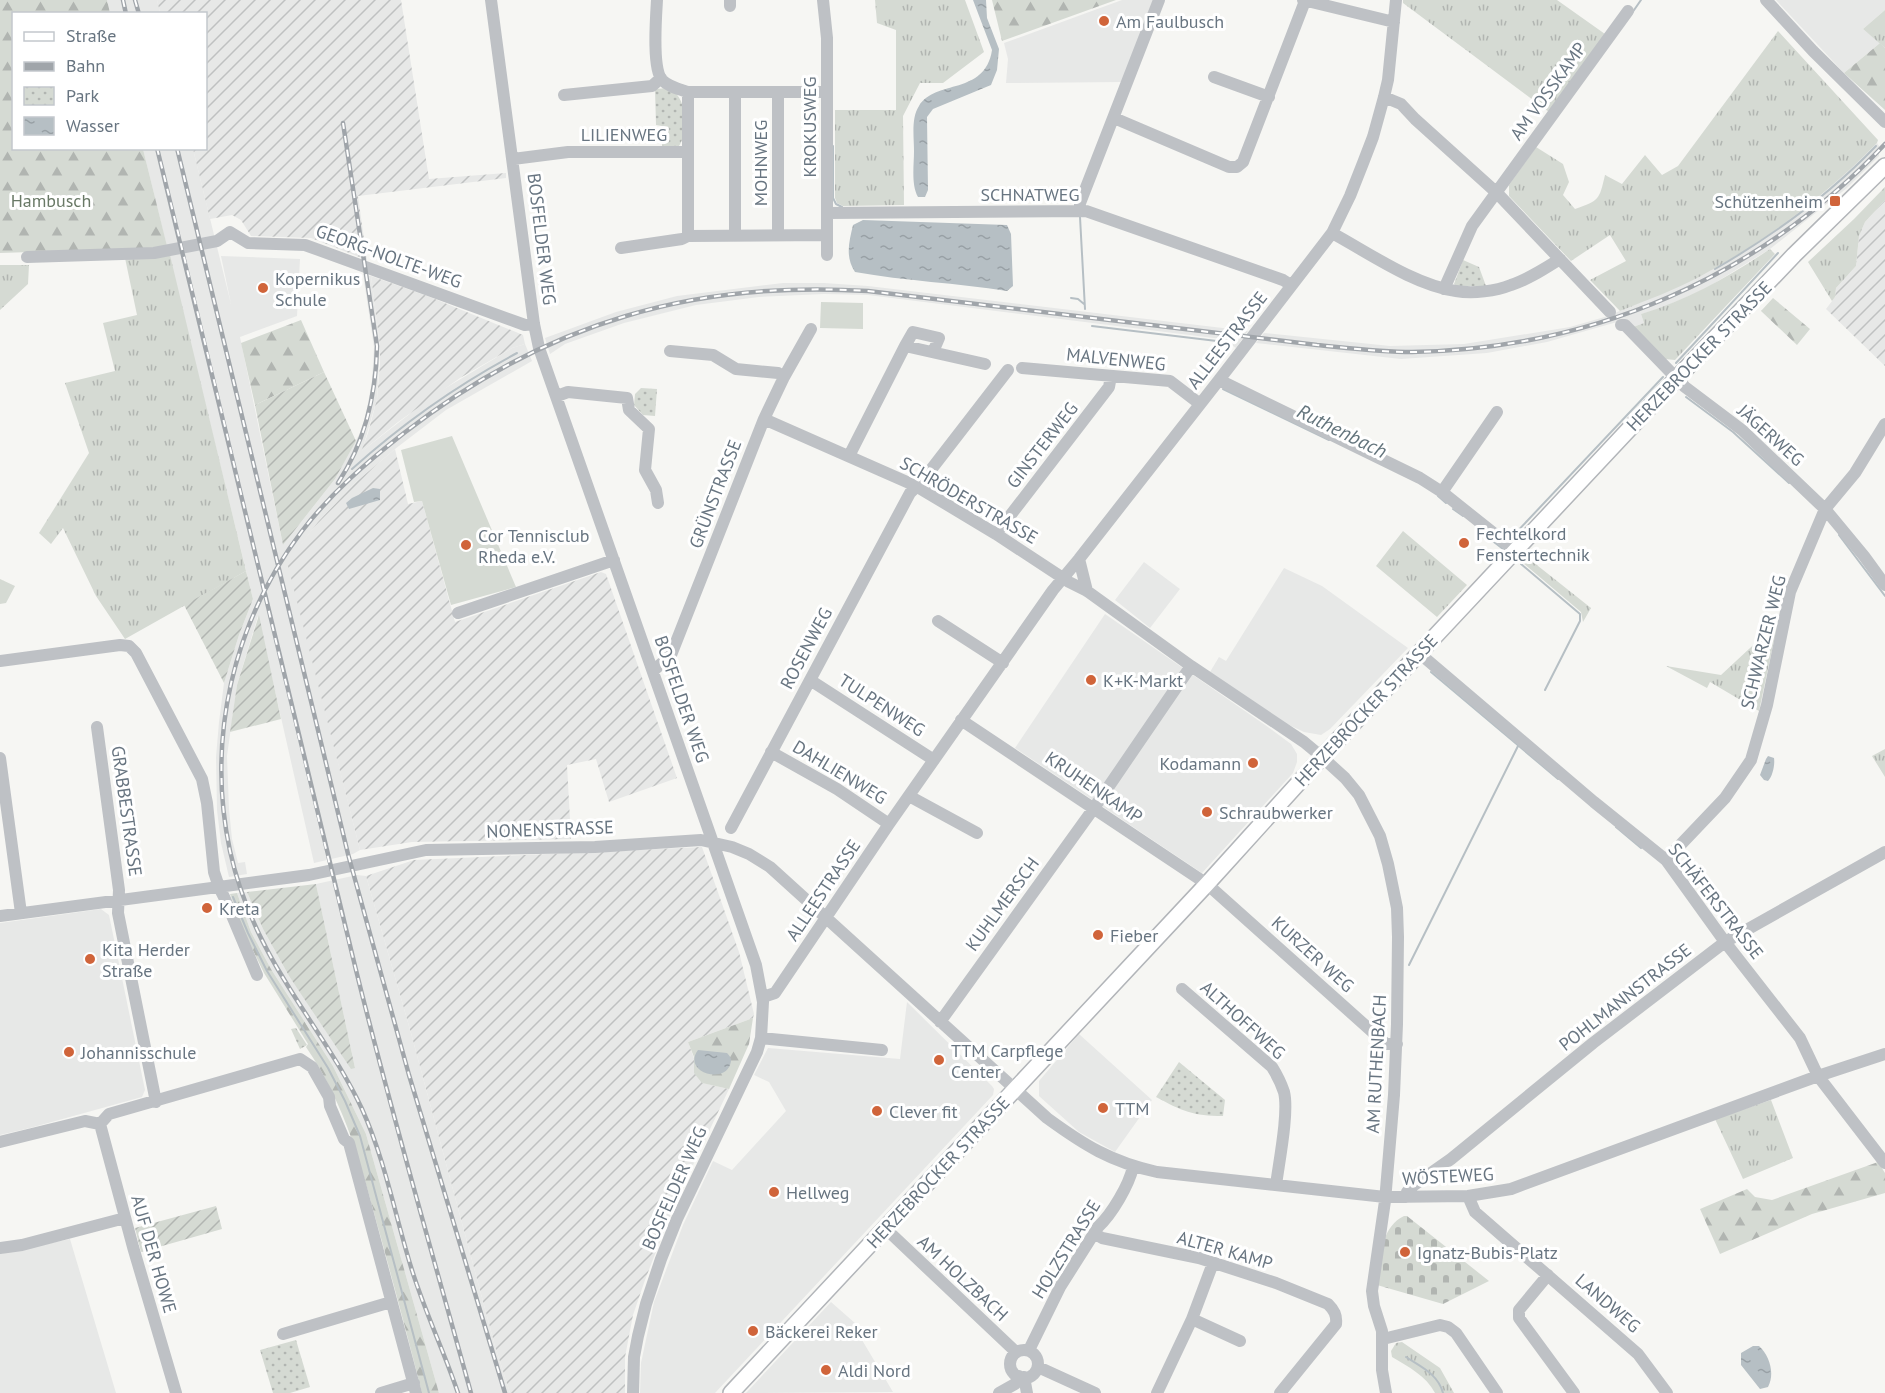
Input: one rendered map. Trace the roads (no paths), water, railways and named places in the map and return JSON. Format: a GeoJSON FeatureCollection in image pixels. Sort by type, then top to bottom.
{"type":"FeatureCollection","features":[{"type":"Feature","properties":{"kind":"main road","name":"HERZEBROCKER STRASSE"},"geometry":{"type":"LineString","coordinates":[[731,1393],[1677,378],[1794,255],[1885,166]]}},
{"type":"Feature","properties":{"kind":"street","name":"BOSFELDER WEG"},"geometry":{"type":"LineString","coordinates":[[491,0],[539,348],[756,965],[763,997],[760,1038],[746,1077],[661,1258],[638,1336],[634,1357],[633,1393]]}},
{"type":"Feature","properties":{"kind":"street"},"geometry":{"type":"LineString","coordinates":[[657,0],[656,67],[661,78],[673,87],[687,92],[827,92]]}},
{"type":"Feature","properties":{"kind":"street","name":"KROKUSWEG"},"geometry":{"type":"LineString","coordinates":[[823,0],[827,38],[827,255]]}},
{"type":"Feature","properties":{"kind":"street"},"geometry":{"type":"LineString","coordinates":[[1080,211],[1080,203],[1159,0]]}},
{"type":"Feature","properties":{"kind":"street"},"geometry":{"type":"LineString","coordinates":[[1114,117],[1229,167],[1237,167],[1243,162],[1304,0],[1394,22]]}},
{"type":"Feature","properties":{"kind":"street","name":"ALLEESTRASSE"},"geometry":{"type":"LineString","coordinates":[[763,997],[775,993],[889,824],[1053,590],[1080,559],[1332,233],[1363,163],[1384,97],[1388,80],[1396,0]]}},
{"type":"Feature","properties":{"kind":"street"},"geometry":{"type":"LineString","coordinates":[[1766,0],[1813,51],[1885,122]]}},
{"type":"Feature","properties":{"kind":"street","name":"AM VOSSKAMP"},"geometry":{"type":"LineString","coordinates":[[1444,289],[1472,226],[1628,11]]}},
{"type":"Feature","properties":{"kind":"street"},"geometry":{"type":"LineString","coordinates":[[1214,77],[1269,97]]}},
{"type":"Feature","properties":{"kind":"street"},"geometry":{"type":"LineString","coordinates":[[564,95],[652,86],[661,78]]}},
{"type":"Feature","properties":{"kind":"street"},"geometry":{"type":"LineString","coordinates":[[687,92],[688,152]]}},
{"type":"Feature","properties":{"kind":"street"},"geometry":{"type":"LineString","coordinates":[[735,92],[735,235]]}},
{"type":"Feature","properties":{"kind":"street","name":"MOHNWEG"},"geometry":{"type":"LineString","coordinates":[[778,92],[778,234]]}},
{"type":"Feature","properties":{"kind":"street"},"geometry":{"type":"LineString","coordinates":[[1384,97],[1401,104],[1497,193],[1610,312]]}},
{"type":"Feature","properties":{"kind":"street","name":"LILIENWEG"},"geometry":{"type":"LineString","coordinates":[[513,159],[568,152],[688,152],[688,236]]}},
{"type":"Feature","properties":{"kind":"street","name":"SCHNATWEG"},"geometry":{"type":"LineString","coordinates":[[827,213],[1086,211],[1283,280],[1291,285]]}},
{"type":"Feature","properties":{"kind":"street","name":"GEORG-NOLTE-WEG"},"geometry":{"type":"LineString","coordinates":[[27,257],[154,253],[217,241],[230,232],[248,243],[304,245],[525,325],[534,324]]}},
{"type":"Feature","properties":{"kind":"street"},"geometry":{"type":"LineString","coordinates":[[1332,233],[1398,270],[1431,285],[1458,292],[1484,291],[1510,286],[1534,276],[1560,259]]}},
{"type":"Feature","properties":{"kind":"street"},"geometry":{"type":"LineString","coordinates":[[621,248],[682,239],[688,236],[827,235]]}},
{"type":"Feature","properties":{"kind":"street","name":"JÄGERWEG"},"geometry":{"type":"LineString","coordinates":[[1621,324],[1625,325],[1685,387],[1742,430],[1825,509],[1885,585]]}},
{"type":"Feature","properties":{"kind":"street","name":"GRÜNSTRASSE"},"geometry":{"type":"LineString","coordinates":[[653,670],[671,655],[764,419],[784,376],[811,329]]}},
{"type":"Feature","properties":{"kind":"street"},"geometry":{"type":"LineString","coordinates":[[849,456],[905,346],[985,364]]}},
{"type":"Feature","properties":{"kind":"street"},"geometry":{"type":"LineString","coordinates":[[670,351],[713,355],[736,369],[778,373],[784,376]]}},
{"type":"Feature","properties":{"kind":"street","name":"MALVENWEG"},"geometry":{"type":"LineString","coordinates":[[1022,368],[1170,381],[1200,404]]}},
{"type":"Feature","properties":{"kind":"street","name":"ROSENWEG"},"geometry":{"type":"LineString","coordinates":[[730,828],[910,493],[923,480],[1008,370]]}},
{"type":"Feature","properties":{"kind":"street","name":"GINSTERWEG"},"geometry":{"type":"LineString","coordinates":[[996,534],[1109,387],[1111,376]]}},
{"type":"Feature","properties":{"kind":"street"},"geometry":{"type":"LineString","coordinates":[[1219,380],[1420,478],[1442,492],[1516,551]]}},
{"type":"Feature","properties":{"kind":"street"},"geometry":{"type":"LineString","coordinates":[[557,396],[568,392],[627,398],[629,410],[649,429],[645,470],[656,489],[658,503]]}},
{"type":"Feature","properties":{"kind":"street"},"geometry":{"type":"LineString","coordinates":[[1442,492],[1497,412]]}},
{"type":"Feature","properties":{"kind":"street","name":"SCHRÖDERSTRASSE"},"geometry":{"type":"LineString","coordinates":[[764,419],[916,486],[996,534],[1087,591],[1191,666],[1304,742],[1322,757]]}},
{"type":"Feature","properties":{"kind":"street","name":"SCHWARZER WEG"},"geometry":{"type":"LineString","coordinates":[[1666,860],[1725,798],[1751,760],[1767,705],[1790,592],[1825,509],[1855,473],[1885,424]]}},
{"type":"Feature","properties":{"kind":"street"},"geometry":{"type":"LineString","coordinates":[[1080,559],[1087,591]]}},
{"type":"Feature","properties":{"kind":"street"},"geometry":{"type":"LineString","coordinates":[[458,613],[614,560]]}},
{"type":"Feature","properties":{"kind":"street"},"geometry":{"type":"LineString","coordinates":[[938,621],[1003,663]]}},
{"type":"Feature","properties":{"kind":"street"},"geometry":{"type":"LineString","coordinates":[[0,661],[120,645],[129,646],[136,653],[202,779],[207,803],[214,872],[257,975]]}},
{"type":"Feature","properties":{"kind":"street","name":"SCHÄFERSTRASSE"},"geometry":{"type":"LineString","coordinates":[[1419,653],[1666,860],[1725,942],[1800,1038],[1818,1076],[1885,1163]]}},
{"type":"Feature","properties":{"kind":"street","name":"KUHLMERSCH"},"geometry":{"type":"LineString","coordinates":[[940,1022],[1094,808],[1191,666]]}},
{"type":"Feature","properties":{"kind":"street","name":"TULPENWEG"},"geometry":{"type":"LineString","coordinates":[[810,680],[934,760]]}},
{"type":"Feature","properties":{"kind":"street","name":"KRUHENKAMP"},"geometry":{"type":"LineString","coordinates":[[961,720],[1207,884]]}},
{"type":"Feature","properties":{"kind":"street","name":"GRABBESTRASSE"},"geometry":{"type":"LineString","coordinates":[[97,727],[119,890],[118,913],[156,1102]]}},
{"type":"Feature","properties":{"kind":"street","name":"DAHLIENWEG"},"geometry":{"type":"LineString","coordinates":[[771,753],[837,789],[889,824]]}},
{"type":"Feature","properties":{"kind":"street","name":"AM RUTHENBACH"},"geometry":{"type":"LineString","coordinates":[[1322,757],[1345,778],[1359,795],[1380,836],[1397,908],[1396,1044],[1385,1197],[1372,1291],[1382,1331],[1382,1370],[1386,1393]]}},
{"type":"Feature","properties":{"kind":"street"},"geometry":{"type":"LineString","coordinates":[[0,764],[21,913]]}},
{"type":"Feature","properties":{"kind":"street"},"geometry":{"type":"LineString","coordinates":[[909,796],[977,834]]}},
{"type":"Feature","properties":{"kind":"street","name":"NONENSTRASSE"},"geometry":{"type":"LineString","coordinates":[[0,916],[316,874],[426,850],[595,847],[701,840],[732,847],[770,867],[1015,1089]]}},
{"type":"Feature","properties":{"kind":"street","name":"POHLMANNSTRASSE"},"geometry":{"type":"LineString","coordinates":[[1406,1197],[1407,1192],[1414,1185],[1451,1159],[1593,1043],[1725,942],[1885,852]]}},
{"type":"Feature","properties":{"kind":"street","name":"KURZER WEG"},"geometry":{"type":"LineString","coordinates":[[1207,884],[1386,1044],[1396,1044]]}},
{"type":"Feature","properties":{"kind":"street","name":"ALTHOFFWEG"},"geometry":{"type":"LineString","coordinates":[[1182,989],[1272,1067],[1280,1080],[1285,1108],[1276,1185]]}},
{"type":"Feature","properties":{"kind":"street"},"geometry":{"type":"LineString","coordinates":[[760,1038],[882,1050]]}},
{"type":"Feature","properties":{"kind":"street","name":"WÖSTEWEG"},"geometry":{"type":"LineString","coordinates":[[1015,1089],[1047,1118],[1081,1142],[1108,1157],[1133,1167],[1156,1172],[1385,1197],[1468,1196],[1511,1189],[1818,1076],[1885,1054]]}},
{"type":"Feature","properties":{"kind":"street"},"geometry":{"type":"LineString","coordinates":[[0,1143],[85,1121],[100,1124],[109,1114],[300,1059],[312,1067],[329,1096],[330,1106],[344,1139],[349,1143],[415,1388],[381,1393]]}},
{"type":"Feature","properties":{"kind":"street","name":"AUF DER HOWE"},"geometry":{"type":"LineString","coordinates":[[100,1124],[176,1393]]}},
{"type":"Feature","properties":{"kind":"street","name":"HOLZSTRASSE"},"geometry":{"type":"LineString","coordinates":[[1023,1351],[1060,1287],[1131,1178],[1133,1167]]}},
{"type":"Feature","properties":{"kind":"street","name":"LANDWEG"},"geometry":{"type":"LineString","coordinates":[[1468,1196],[1475,1212],[1638,1354],[1667,1393]]}},
{"type":"Feature","properties":{"kind":"street"},"geometry":{"type":"LineString","coordinates":[[0,1248],[22,1245],[125,1218]]}},
{"type":"Feature","properties":{"kind":"street","name":"AM HOLZBACH"},"geometry":{"type":"LineString","coordinates":[[885,1229],[1023,1351]]}},
{"type":"Feature","properties":{"kind":"street","name":"ALTER KAMP"},"geometry":{"type":"LineString","coordinates":[[1094,1233],[1102,1238],[1213,1263],[1276,1283],[1328,1305],[1334,1310],[1337,1318],[1336,1324],[1280,1393]]}},
{"type":"Feature","properties":{"kind":"street"},"geometry":{"type":"LineString","coordinates":[[1157,1393],[1192,1319],[1213,1263]]}},
{"type":"Feature","properties":{"kind":"street"},"geometry":{"type":"LineString","coordinates":[[1548,1275],[1519,1310],[1519,1318],[1574,1393]]}},
{"type":"Feature","properties":{"kind":"street"},"geometry":{"type":"LineString","coordinates":[[283,1334],[391,1302]]}},
{"type":"Feature","properties":{"kind":"street"},"geometry":{"type":"LineString","coordinates":[[1192,1319],[1240,1341]]}},
{"type":"Feature","properties":{"kind":"street"},"geometry":{"type":"LineString","coordinates":[[1383,1339],[1440,1325],[1448,1327],[1456,1333],[1497,1393]]}},
{"type":"Feature","properties":{"kind":"street"},"geometry":{"type":"LineString","coordinates":[[999,1393],[1022,1377],[1033,1374],[1038,1367],[1035,1354],[1023,1351],[1011,1360],[1011,1365],[1015,1374],[1022,1377],[1027,1393]]}},
{"type":"Feature","properties":{"kind":"street"},"geometry":{"type":"LineString","coordinates":[[1038,1367],[1095,1393]]}},
{"type":"Feature","properties":{"kind":"water"},"geometry":{"type":"Polygon","coordinates":[[[973,0],[986,0],[987,18],[999,49],[997,70],[991,85],[933,109],[927,117],[928,190],[925,197],[918,197],[913,175],[916,111],[926,98],[936,92],[970,81],[988,65],[992,50],[973,0]]]}},
{"type":"Feature","properties":{"kind":"water"},"geometry":{"type":"Polygon","coordinates":[[[863,220],[1007,225],[1011,234],[1013,286],[1007,291],[855,272],[850,261],[849,243],[853,225],[863,220]]]}},
{"type":"Feature","properties":{"kind":"water"},"geometry":{"type":"Polygon","coordinates":[[[373,488],[380,489],[380,500],[349,509],[346,503],[373,488]]]}},
{"type":"Feature","properties":{"kind":"water"},"geometry":{"type":"Polygon","coordinates":[[[1768,756],[1774,758],[1774,767],[1768,781],[1760,775],[1768,756]]]}},
{"type":"Feature","properties":{"kind":"water"},"geometry":{"type":"Polygon","coordinates":[[[698,1050],[727,1053],[731,1059],[730,1065],[720,1074],[705,1073],[695,1064],[694,1058],[698,1050]]]}},
{"type":"Feature","properties":{"kind":"water"},"geometry":{"type":"Polygon","coordinates":[[[1753,1346],[1759,1346],[1769,1360],[1771,1377],[1768,1387],[1760,1389],[1741,1365],[1741,1353],[1753,1346]]]}},
{"type":"Feature","properties":{"kind":"waterway"},"geometry":{"type":"LineString","coordinates":[[1632,13],[1641,0]]}},
{"type":"Feature","properties":{"kind":"waterway","name":"Ruthenbach"},"geometry":{"type":"LineString","coordinates":[[833,146],[833,198],[836,204],[842,207]]}},
{"type":"Feature","properties":{"kind":"waterway"},"geometry":{"type":"LineString","coordinates":[[1715,269],[1800,213],[1876,146]]}},
{"type":"Feature","properties":{"kind":"waterway","name":"Ruthenbach"},"geometry":{"type":"LineString","coordinates":[[1080,217],[1085,309]]}},
{"type":"Feature","properties":{"kind":"waterway"},"geometry":{"type":"LineString","coordinates":[[1676,363],[1778,253]]}},
{"type":"Feature","properties":{"kind":"waterway"},"geometry":{"type":"LineString","coordinates":[[1071,298],[1078,299],[1084,304]]}},
{"type":"Feature","properties":{"kind":"waterway","name":"Ruthenbach"},"geometry":{"type":"LineString","coordinates":[[1092,326],[1229,344]]}},
{"type":"Feature","properties":{"kind":"waterway"},"geometry":{"type":"LineString","coordinates":[[352,469],[431,406],[473,378],[517,353]]}},
{"type":"Feature","properties":{"kind":"waterway"},"geometry":{"type":"LineString","coordinates":[[1511,538],[1663,377]]}},
{"type":"Feature","properties":{"kind":"waterway","name":"Ruthenbach"},"geometry":{"type":"LineString","coordinates":[[1223,389],[1329,440]]}},
{"type":"Feature","properties":{"kind":"waterway"},"geometry":{"type":"LineString","coordinates":[[1686,397],[1733,432],[1789,483]]}},
{"type":"Feature","properties":{"kind":"waterway","name":"Ruthenbach"},"geometry":{"type":"LineString","coordinates":[[1438,496],[1446,503]]}},
{"type":"Feature","properties":{"kind":"waterway","name":"Ruthenbach"},"geometry":{"type":"LineString","coordinates":[[1453,509],[1463,516]]}},
{"type":"Feature","properties":{"kind":"waterway","name":"Ruthenbach"},"geometry":{"type":"LineString","coordinates":[[1481,532],[1503,549]]}},
{"type":"Feature","properties":{"kind":"waterway"},"geometry":{"type":"LineString","coordinates":[[1839,535],[1885,596]]}},
{"type":"Feature","properties":{"kind":"waterway","name":"Ruthenbach"},"geometry":{"type":"LineString","coordinates":[[1521,564],[1580,614],[1580,621],[1545,690]]}},
{"type":"Feature","properties":{"kind":"waterway"},"geometry":{"type":"LineString","coordinates":[[1431,672],[1558,779]]}},
{"type":"Feature","properties":{"kind":"waterway","name":"Ruthenbach"},"geometry":{"type":"LineString","coordinates":[[1409,965],[1518,746]]}},
{"type":"Feature","properties":{"kind":"waterway"},"geometry":{"type":"LineString","coordinates":[[1616,827],[1641,848]]}},
{"type":"Feature","properties":{"kind":"waterway"},"geometry":{"type":"LineString","coordinates":[[233,897],[267,971],[328,1068],[360,1136],[429,1393]]}},
{"type":"Feature","properties":{"kind":"waterway","name":"Ruthenbach"},"geometry":{"type":"LineString","coordinates":[[1406,1357],[1433,1376],[1441,1386],[1443,1393]]}},
{"type":"Feature","properties":{"kind":"railway"},"geometry":{"type":"LineString","coordinates":[[123,0],[126,12]]}},
{"type":"Feature","properties":{"kind":"railway"},"geometry":{"type":"LineString","coordinates":[[135,0],[138,12]]}},
{"type":"Feature","properties":{"kind":"railway"},"geometry":{"type":"LineString","coordinates":[[338,483],[355,451],[367,418],[374,383],[377,346],[343,123]]}},
{"type":"Feature","properties":{"kind":"railway"},"geometry":{"type":"LineString","coordinates":[[458,1393],[416,1283],[370,1128],[345,1076],[285,981],[259,934],[234,868],[223,809],[221,767],[224,725],[231,683],[258,604],[278,566],[302,531],[337,491],[363,467],[429,414],[482,379],[538,350],[626,316],[716,296],[776,290],[868,291],[1317,345],[1388,351],[1479,348],[1545,337],[1608,320],[1670,297],[1728,267],[1784,232],[1836,191],[1885,144]]}},
{"type":"Feature","properties":{"kind":"railway"},"geometry":{"type":"LineString","coordinates":[[157,150],[369,1023],[471,1393]]}},
{"type":"Feature","properties":{"kind":"railway"},"geometry":{"type":"LineString","coordinates":[[177,150],[348,854],[409,1075],[505,1393]]}},
{"type":"Feature","properties":{"kind":"place","name":"Am Faulbusch"},"geometry":{"type":"Point","coordinates":[1104,21]}},
{"type":"Feature","properties":{"kind":"place","name":"Schützenheim"},"geometry":{"type":"Point","coordinates":[1835,201]}},
{"type":"Feature","properties":{"kind":"place","name":"Kopernikus Schule"},"geometry":{"type":"Point","coordinates":[263,288]}},
{"type":"Feature","properties":{"kind":"place","name":"Fechtelkord Fenstertechnik"},"geometry":{"type":"Point","coordinates":[1464,543]}},
{"type":"Feature","properties":{"kind":"place","name":"Cor Tennisclub Rheda e.V."},"geometry":{"type":"Point","coordinates":[466,545]}},
{"type":"Feature","properties":{"kind":"place","name":"K+K-Markt"},"geometry":{"type":"Point","coordinates":[1091,680]}},
{"type":"Feature","properties":{"kind":"place","name":"Kodamann"},"geometry":{"type":"Point","coordinates":[1253,763]}},
{"type":"Feature","properties":{"kind":"place","name":"Schraubwerker"},"geometry":{"type":"Point","coordinates":[1207,812]}},
{"type":"Feature","properties":{"kind":"place","name":"Kreta"},"geometry":{"type":"Point","coordinates":[207,908]}},
{"type":"Feature","properties":{"kind":"place","name":"Fieber"},"geometry":{"type":"Point","coordinates":[1098,935]}},
{"type":"Feature","properties":{"kind":"place","name":"Kita Herder Straße"},"geometry":{"type":"Point","coordinates":[90,959]}},
{"type":"Feature","properties":{"kind":"place","name":"Johannisschule"},"geometry":{"type":"Point","coordinates":[69,1052]}},
{"type":"Feature","properties":{"kind":"place","name":"TTM Carpflege Center"},"geometry":{"type":"Point","coordinates":[939,1060]}},
{"type":"Feature","properties":{"kind":"place","name":"TTM"},"geometry":{"type":"Point","coordinates":[1103,1108]}},
{"type":"Feature","properties":{"kind":"place","name":"Clever fit"},"geometry":{"type":"Point","coordinates":[877,1111]}},
{"type":"Feature","properties":{"kind":"place","name":"Hellweg"},"geometry":{"type":"Point","coordinates":[774,1192]}},
{"type":"Feature","properties":{"kind":"place","name":"Ignatz-Bubis-Platz"},"geometry":{"type":"Point","coordinates":[1405,1252]}},
{"type":"Feature","properties":{"kind":"place","name":"Bäckerei Reker"},"geometry":{"type":"Point","coordinates":[753,1331]}},
{"type":"Feature","properties":{"kind":"place","name":"Aldi Nord"},"geometry":{"type":"Point","coordinates":[826,1370]}},
{"type":"Feature","properties":{"kind":"park label","name":"Hambusch"},"geometry":{"type":"Point","coordinates":[51,200]}}]}
